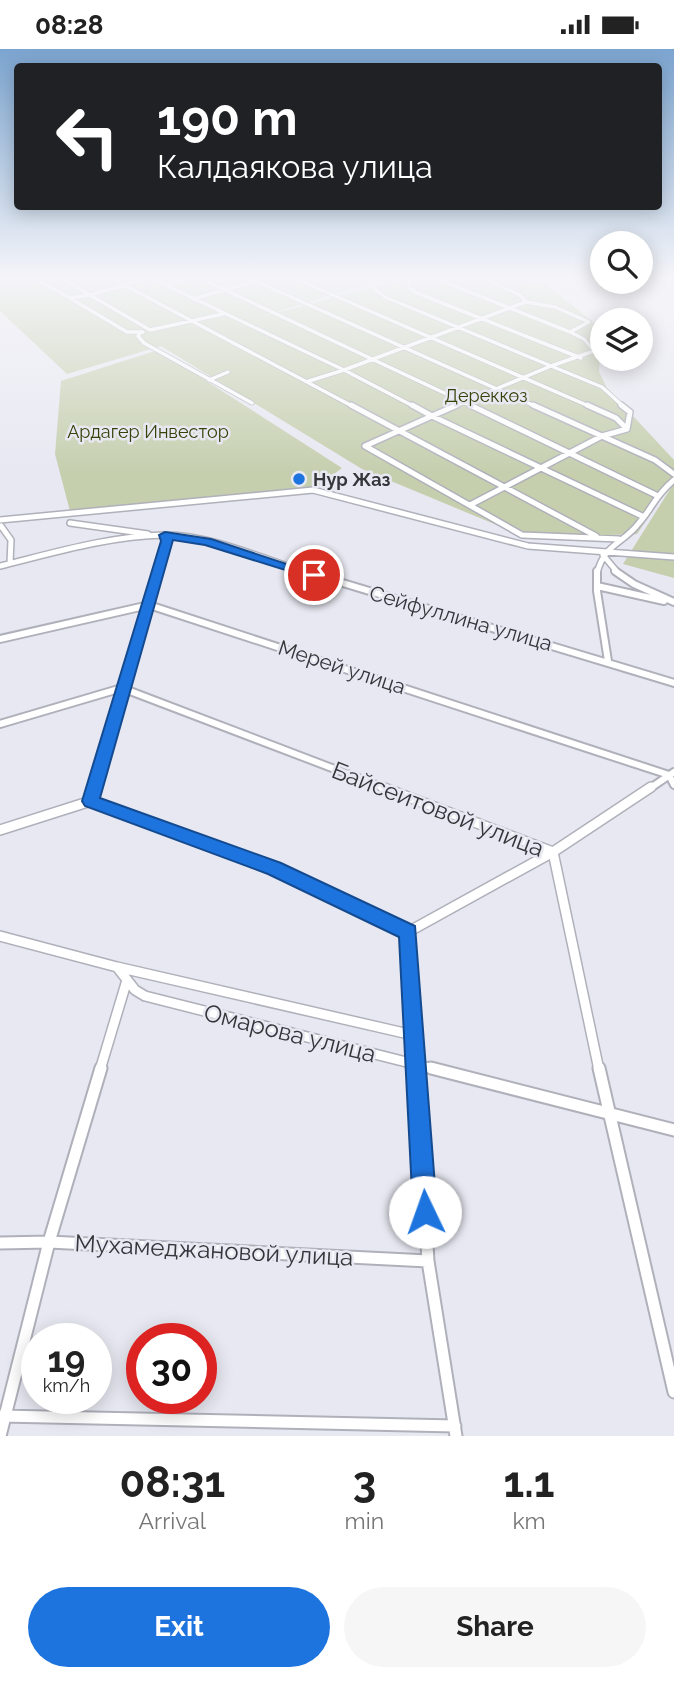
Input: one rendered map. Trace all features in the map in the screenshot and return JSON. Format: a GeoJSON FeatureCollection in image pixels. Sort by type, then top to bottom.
{"type":"FeatureCollection","features":[{"type":"Feature","properties":{"kind":"street"},"geometry":{"type":"LineString","coordinates":[[145,344],[251,403]]}},
{"type":"Feature","properties":{"kind":"street"},"geometry":{"type":"LineString","coordinates":[[239,344],[596,536]]}},
{"type":"Feature","properties":{"kind":"street"},"geometry":{"type":"LineString","coordinates":[[291,344],[540,470],[642,516]]}},
{"type":"Feature","properties":{"kind":"street"},"geometry":{"type":"LineString","coordinates":[[342,344],[656,495]]}},
{"type":"Feature","properties":{"kind":"street"},"geometry":{"type":"LineString","coordinates":[[394,344],[655,460],[674,474]]}},
{"type":"Feature","properties":{"kind":"street"},"geometry":{"type":"LineString","coordinates":[[309,380],[415,344]]}},
{"type":"Feature","properties":{"kind":"street"},"geometry":{"type":"LineString","coordinates":[[444,344],[616,418],[627,429]]}},
{"type":"Feature","properties":{"kind":"street"},"geometry":{"type":"LineString","coordinates":[[497,344],[603,387],[607,395],[630,412],[627,429]]}},
{"type":"Feature","properties":{"kind":"street"},"geometry":{"type":"LineString","coordinates":[[546,344],[582,358]]}},
{"type":"Feature","properties":{"kind":"street"},"geometry":{"type":"LineString","coordinates":[[588,344],[594,351],[591,354],[551,366],[365,446],[523,535],[619,539]]}},
{"type":"Feature","properties":{"kind":"street"},"geometry":{"type":"LineString","coordinates":[[209,380],[228,372]]}},
{"type":"Feature","properties":{"kind":"street"},"geometry":{"type":"LineString","coordinates":[[470,505],[602,436],[627,429]]}},
{"type":"Feature","properties":{"kind":"street"},"geometry":{"type":"LineString","coordinates":[[608,661],[598,615],[597,586],[602,554],[639,524],[656,495],[674,480]]}},
{"type":"Feature","properties":{"kind":"street"},"geometry":{"type":"LineString","coordinates":[[0,520],[313,490],[528,546],[602,554],[674,557]]}},
{"type":"Feature","properties":{"kind":"street"},"geometry":{"type":"LineString","coordinates":[[8,519],[0,526],[12,540],[10,563]]}},
{"type":"Feature","properties":{"kind":"street"},"geometry":{"type":"LineString","coordinates":[[70,523],[128,533],[165,535],[167,541],[91,801]]}},
{"type":"Feature","properties":{"kind":"street","name":"Сейфуллина улица"},"geometry":{"type":"LineString","coordinates":[[0,566],[93,544],[165,535],[207,542],[674,683]]}},
{"type":"Feature","properties":{"kind":"street"},"geometry":{"type":"LineString","coordinates":[[602,554],[608,566],[619,574],[674,603]]}},
{"type":"Feature","properties":{"kind":"street"},"geometry":{"type":"LineString","coordinates":[[597,586],[674,603]]}},
{"type":"Feature","properties":{"kind":"street"},"geometry":{"type":"LineString","coordinates":[[0,639],[149,604]]}},
{"type":"Feature","properties":{"kind":"street","name":"Мерей улица"},"geometry":{"type":"LineString","coordinates":[[149,604],[672,773]]}},
{"type":"Feature","properties":{"kind":"street"},"geometry":{"type":"LineString","coordinates":[[0,724],[122,688]]}},
{"type":"Feature","properties":{"kind":"street","name":"Байсеитовой улица"},"geometry":{"type":"LineString","coordinates":[[122,688],[553,852],[608,1112],[674,1392]]}},
{"type":"Feature","properties":{"kind":"street"},"geometry":{"type":"LineString","coordinates":[[408,932],[553,852],[672,773],[674,785]]}},
{"type":"Feature","properties":{"kind":"street"},"geometry":{"type":"LineString","coordinates":[[0,830],[91,801],[275,869],[408,932]]}},
{"type":"Feature","properties":{"kind":"street"},"geometry":{"type":"LineString","coordinates":[[2,1416],[455,1431],[428,1261],[408,932]]}},
{"type":"Feature","properties":{"kind":"street"},"geometry":{"type":"LineString","coordinates":[[0,936],[117,967],[414,1035]]}},
{"type":"Feature","properties":{"kind":"street","name":"Омарова улица"},"geometry":{"type":"LineString","coordinates":[[117,967],[145,996],[674,1131]]}},
{"type":"Feature","properties":{"kind":"street"},"geometry":{"type":"LineString","coordinates":[[0,1436],[2,1416],[49,1242],[127,980]]}},
{"type":"Feature","properties":{"kind":"street","name":"Мухамеджановой улица"},"geometry":{"type":"LineString","coordinates":[[0,1243],[49,1242],[428,1261]]}},
{"type":"Feature","properties":{"kind":"green space","name":"Дереккөз"},"geometry":{"type":"Polygon","coordinates":[[[35,344],[590,344],[590,371],[599,371],[607,388],[674,460],[674,479],[637,534],[528,538],[362,469],[161,346],[67,374],[35,344]]]}},
{"type":"Feature","properties":{"kind":"green space","name":"Ардагер Инвестор"},"geometry":{"type":"Polygon","coordinates":[[[158,350],[342,468],[314,489],[71,515],[55,454],[61,381],[158,350]]]}},
{"type":"Feature","properties":{"kind":"green space"},"geometry":{"type":"Polygon","coordinates":[[[674,483],[674,578],[623,564],[674,483]]]}},
{"type":"Feature","properties":{"kind":"place","name":"Нур Жаз"},"geometry":{"type":"Point","coordinates":[299,479]}},
{"type":"Feature","properties":{"kind":"route"},"geometry":{"type":"LineString","coordinates":[[314,575],[207,542],[165,535],[167,541],[91,801],[154,822],[275,869],[408,932],[425,1212]]}}]}
